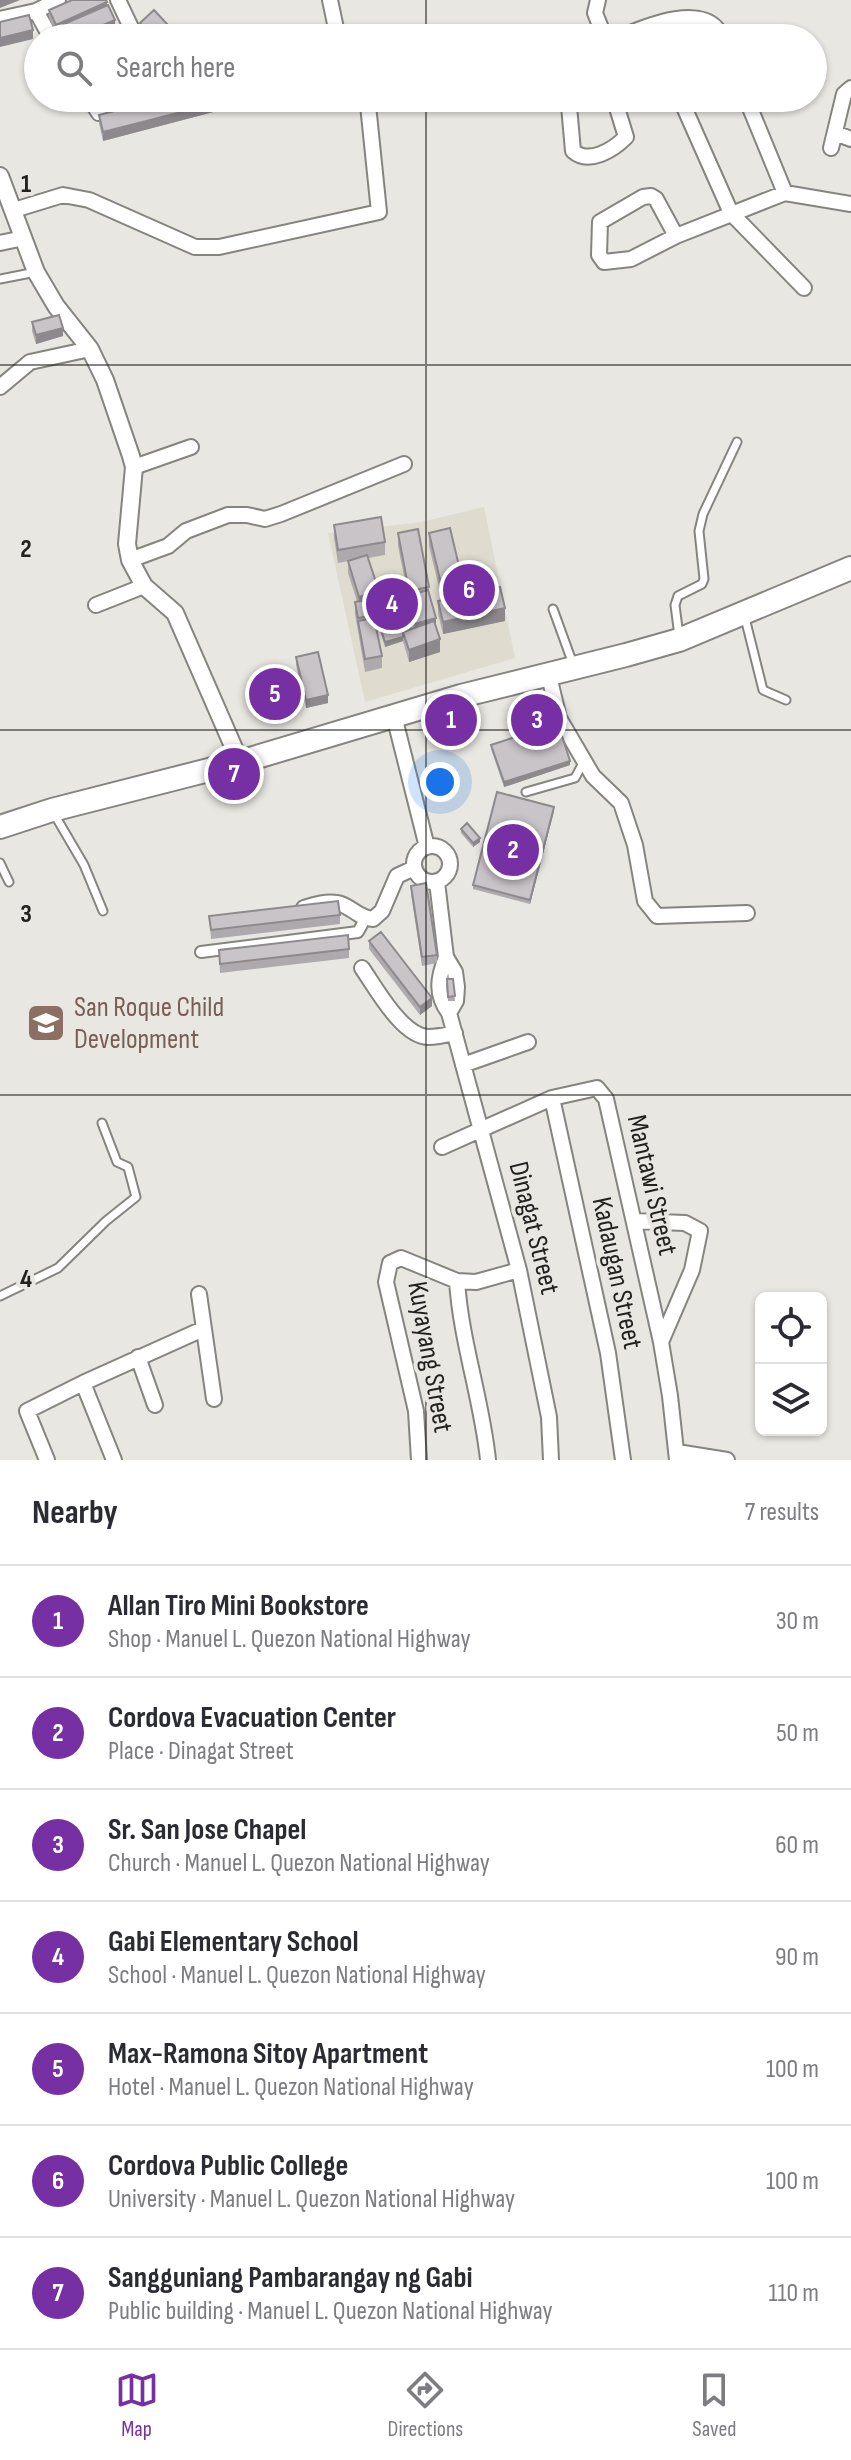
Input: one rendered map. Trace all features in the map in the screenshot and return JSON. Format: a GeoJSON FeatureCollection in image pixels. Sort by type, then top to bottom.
{"type":"FeatureCollection","features":[{"type":"Feature","properties":{"kind":"main road"},"geometry":{"type":"LineString","coordinates":[[0,827],[52,810],[240,762],[548,672],[679,640],[851,568]]}},
{"type":"Feature","properties":{"kind":"street"},"geometry":{"type":"LineString","coordinates":[[118,0],[126,24]]}},
{"type":"Feature","properties":{"kind":"street"},"geometry":{"type":"LineString","coordinates":[[330,0],[335,24]]}},
{"type":"Feature","properties":{"kind":"street"},"geometry":{"type":"LineString","coordinates":[[598,0],[595,13],[599,24]]}},
{"type":"Feature","properties":{"kind":"street"},"geometry":{"type":"LineString","coordinates":[[0,19],[36,11],[55,1]]}},
{"type":"Feature","properties":{"kind":"street"},"geometry":{"type":"LineString","coordinates":[[36,11],[43,24]]}},
{"type":"Feature","properties":{"kind":"street"},"geometry":{"type":"LineString","coordinates":[[675,24],[694,16],[713,24]]}},
{"type":"Feature","properties":{"kind":"street"},"geometry":{"type":"LineString","coordinates":[[851,88],[844,94],[833,141],[851,139]]}},
{"type":"Feature","properties":{"kind":"street"},"geometry":{"type":"LineString","coordinates":[[14,210],[63,195],[89,200],[195,247],[219,247],[379,212],[369,112]]}},
{"type":"Feature","properties":{"kind":"street"},"geometry":{"type":"LineString","coordinates":[[570,112],[573,151],[581,158],[590,159],[626,137],[618,112]]}},
{"type":"Feature","properties":{"kind":"street"},"geometry":{"type":"LineString","coordinates":[[686,112],[731,213],[804,288]]}},
{"type":"Feature","properties":{"kind":"street"},"geometry":{"type":"LineString","coordinates":[[752,112],[785,193]]}},
{"type":"Feature","properties":{"kind":"street"},"geometry":{"type":"LineString","coordinates":[[0,176],[36,272],[56,306],[90,349],[105,380],[134,467],[127,544],[130,560],[144,586],[175,613],[240,762]]}},
{"type":"Feature","properties":{"kind":"street"},"geometry":{"type":"LineString","coordinates":[[676,236],[656,199],[643,197],[600,222],[599,255],[604,262],[631,259],[676,236],[785,193],[851,204]]}},
{"type":"Feature","properties":{"kind":"street"},"geometry":{"type":"LineString","coordinates":[[0,243],[24,238]]}},
{"type":"Feature","properties":{"kind":"street"},"geometry":{"type":"LineString","coordinates":[[0,387],[30,362],[90,349]]}},
{"type":"Feature","properties":{"kind":"street"},"geometry":{"type":"LineString","coordinates":[[134,467],[191,447]]}},
{"type":"Feature","properties":{"kind":"street"},"geometry":{"type":"LineString","coordinates":[[130,560],[168,546],[186,531],[228,515],[265,519],[404,464]]}},
{"type":"Feature","properties":{"kind":"street"},"geometry":{"type":"LineString","coordinates":[[96,605],[144,586]]}},
{"type":"Feature","properties":{"kind":"street"},"geometry":{"type":"LineString","coordinates":[[548,672],[559,718],[593,776],[621,803],[635,845],[645,901],[657,916],[747,913]]}},
{"type":"Feature","properties":{"kind":"street"},"geometry":{"type":"LineString","coordinates":[[394,716],[427,847]]}},
{"type":"Feature","properties":{"kind":"street"},"geometry":{"type":"LineString","coordinates":[[427,847],[442,849],[450,859],[449,871],[437,882],[421,879],[414,868],[416,856],[427,847]]}},
{"type":"Feature","properties":{"kind":"street"},"geometry":{"type":"LineString","coordinates":[[282,911],[340,903],[365,919],[373,919],[382,911],[397,876],[414,868]]}},
{"type":"Feature","properties":{"kind":"street","name":"Dinagat Street"},"geometry":{"type":"LineString","coordinates":[[437,882],[446,957],[455,972],[458,992],[449,1013],[519,1270],[549,1417],[551,1460]]}},
{"type":"Feature","properties":{"kind":"street"},"geometry":{"type":"LineString","coordinates":[[201,952],[358,932],[365,919]]}},
{"type":"Feature","properties":{"kind":"street"},"geometry":{"type":"LineString","coordinates":[[362,968],[391,1010],[415,1033],[427,1037],[455,1033]]}},
{"type":"Feature","properties":{"kind":"street"},"geometry":{"type":"LineString","coordinates":[[463,1065],[528,1042]]}},
{"type":"Feature","properties":{"kind":"street","name":"Mantawi Street"},"geometry":{"type":"LineString","coordinates":[[442,1147],[552,1098],[597,1088],[606,1099],[661,1342],[677,1456]]}},
{"type":"Feature","properties":{"kind":"street","name":"Kadaugan Street"},"geometry":{"type":"LineString","coordinates":[[552,1098],[602,1325],[623,1460]]}},
{"type":"Feature","properties":{"kind":"street"},"geometry":{"type":"LineString","coordinates":[[634,1221],[685,1223],[700,1231],[692,1270],[661,1342]]}},
{"type":"Feature","properties":{"kind":"street","name":"Kuyayang Street"},"geometry":{"type":"LineString","coordinates":[[419,1460],[416,1411],[386,1282],[390,1263],[401,1258],[457,1281]]}},
{"type":"Feature","properties":{"kind":"street"},"geometry":{"type":"LineString","coordinates":[[488,1460],[484,1420],[459,1305],[457,1281],[476,1282],[519,1270]]}},
{"type":"Feature","properties":{"kind":"street"},"geometry":{"type":"LineString","coordinates":[[199,1294],[214,1399]]}},
{"type":"Feature","properties":{"kind":"street"},"geometry":{"type":"LineString","coordinates":[[47,1460],[27,1411],[203,1329]]}},
{"type":"Feature","properties":{"kind":"street"},"geometry":{"type":"LineString","coordinates":[[138,1357],[155,1405]]}},
{"type":"Feature","properties":{"kind":"street"},"geometry":{"type":"LineString","coordinates":[[83,1383],[114,1460]]}},
{"type":"Feature","properties":{"kind":"street"},"geometry":{"type":"LineString","coordinates":[[677,1456],[727,1460]]}},
{"type":"Feature","properties":{"kind":"lane"},"geometry":{"type":"LineString","coordinates":[[0,279],[36,272]]}},
{"type":"Feature","properties":{"kind":"lane"},"geometry":{"type":"LineString","coordinates":[[679,640],[675,605],[678,596],[702,584],[704,579],[699,531],[703,514],[737,442]]}},
{"type":"Feature","properties":{"kind":"lane"},"geometry":{"type":"LineString","coordinates":[[553,609],[573,666]]}},
{"type":"Feature","properties":{"kind":"lane"},"geometry":{"type":"LineString","coordinates":[[744,612],[763,690],[786,700]]}},
{"type":"Feature","properties":{"kind":"lane"},"geometry":{"type":"LineString","coordinates":[[526,792],[575,778],[585,759]]}},
{"type":"Feature","properties":{"kind":"lane"},"geometry":{"type":"LineString","coordinates":[[52,810],[84,865],[103,911]]}},
{"type":"Feature","properties":{"kind":"lane"},"geometry":{"type":"LineString","coordinates":[[0,863],[9,882]]}},
{"type":"Feature","properties":{"kind":"lane"},"geometry":{"type":"LineString","coordinates":[[0,1296],[58,1268],[106,1221],[136,1197],[128,1167],[117,1162],[102,1123]]}},
{"type":"Feature","properties":{"kind":"shaded area"},"geometry":{"type":"Polygon","coordinates":[[[484,507],[515,658],[365,702],[328,533],[421,522],[484,507]]]}},
{"type":"Feature","properties":{"kind":"building"},"geometry":{"type":"Polygon","coordinates":[[[72,0],[107,2],[58,24],[49,10],[72,0]]]}},
{"type":"Feature","properties":{"kind":"building"},"geometry":{"type":"Polygon","coordinates":[[[108,5],[115,20],[106,24],[64,24],[108,5]]]}},
{"type":"Feature","properties":{"kind":"building"},"geometry":{"type":"Polygon","coordinates":[[[154,10],[167,24],[141,24],[154,10]]]}},
{"type":"Feature","properties":{"kind":"building"},"geometry":{"type":"Polygon","coordinates":[[[29,15],[31,24],[24,24],[24,32],[0,38],[0,22],[29,15]]]}},
{"type":"Feature","properties":{"kind":"building"},"geometry":{"type":"Polygon","coordinates":[[[110,112],[182,112],[103,132],[99,115],[110,112]]]}},
{"type":"Feature","properties":{"kind":"building"},"geometry":{"type":"Polygon","coordinates":[[[59,315],[63,328],[36,335],[32,322],[59,315]]]}},
{"type":"Feature","properties":{"kind":"building"},"geometry":{"type":"Polygon","coordinates":[[[381,517],[385,542],[338,550],[334,525],[381,517]]]}},
{"type":"Feature","properties":{"kind":"building"},"geometry":{"type":"Polygon","coordinates":[[[450,528],[463,583],[442,588],[429,533],[450,528]]]}},
{"type":"Feature","properties":{"kind":"building"},"geometry":{"type":"Polygon","coordinates":[[[418,529],[429,587],[409,591],[398,533],[418,529]]]}},
{"type":"Feature","properties":{"kind":"building"},"geometry":{"type":"Polygon","coordinates":[[[367,555],[379,591],[359,597],[348,561],[367,555]]]}},
{"type":"Feature","properties":{"kind":"building"},"geometry":{"type":"Polygon","coordinates":[[[500,587],[505,608],[443,622],[438,601],[500,587]]]}},
{"type":"Feature","properties":{"kind":"building"},"geometry":{"type":"Polygon","coordinates":[[[428,590],[436,618],[415,624],[407,596],[428,590]]]}},
{"type":"Feature","properties":{"kind":"building"},"geometry":{"type":"Polygon","coordinates":[[[401,596],[411,629],[403,632],[403,637],[385,642],[373,605],[401,596]]]}},
{"type":"Feature","properties":{"kind":"building"},"geometry":{"type":"Polygon","coordinates":[[[372,599],[375,615],[358,618],[355,602],[372,599]]]}},
{"type":"Feature","properties":{"kind":"building"},"geometry":{"type":"Polygon","coordinates":[[[374,618],[382,656],[365,659],[358,621],[374,618]]]}},
{"type":"Feature","properties":{"kind":"building"},"geometry":{"type":"Polygon","coordinates":[[[434,621],[440,639],[409,650],[403,632],[434,621]]]}},
{"type":"Feature","properties":{"kind":"building"},"geometry":{"type":"Polygon","coordinates":[[[318,652],[328,695],[306,700],[296,657],[318,652]]]}},
{"type":"Feature","properties":{"kind":"building"},"geometry":{"type":"Polygon","coordinates":[[[547,699],[552,718],[527,724],[522,705],[547,699]]]}},
{"type":"Feature","properties":{"kind":"building"},"geometry":{"type":"Polygon","coordinates":[[[558,723],[570,761],[504,782],[491,745],[558,723]]]}},
{"type":"Feature","properties":{"kind":"building"},"geometry":{"type":"Polygon","coordinates":[[[248,757],[253,775],[236,781],[230,764],[248,757]]]}},
{"type":"Feature","properties":{"kind":"building"},"geometry":{"type":"Polygon","coordinates":[[[497,792],[554,807],[530,900],[473,885],[497,792]]]}},
{"type":"Feature","properties":{"kind":"building"},"geometry":{"type":"Polygon","coordinates":[[[467,823],[480,838],[473,843],[461,829],[467,823]]]}},
{"type":"Feature","properties":{"kind":"building"},"geometry":{"type":"Polygon","coordinates":[[[426,883],[437,955],[422,957],[411,886],[426,883]]]}},
{"type":"Feature","properties":{"kind":"building"},"geometry":{"type":"Polygon","coordinates":[[[338,901],[340,915],[211,930],[209,916],[338,901]]]}},
{"type":"Feature","properties":{"kind":"building"},"geometry":{"type":"Polygon","coordinates":[[[381,932],[432,998],[420,1007],[369,941],[381,932]]]}},
{"type":"Feature","properties":{"kind":"building"},"geometry":{"type":"Polygon","coordinates":[[[348,935],[349,949],[220,964],[219,950],[348,935]]]}},
{"type":"Feature","properties":{"kind":"building"},"geometry":{"type":"Polygon","coordinates":[[[447,979],[453,979],[455,996],[448,997],[447,979]]]}},
{"type":"Feature","properties":{"kind":"place","name":"Cordova Public College"},"geometry":{"type":"Point","coordinates":[469,590]}},
{"type":"Feature","properties":{"kind":"place","name":"Gabi Elementary School"},"geometry":{"type":"Point","coordinates":[392,604]}},
{"type":"Feature","properties":{"kind":"place","name":"Max-Ramona Sitoy Apartment"},"geometry":{"type":"Point","coordinates":[275,694]}},
{"type":"Feature","properties":{"kind":"place","name":"Allan Tiro Mini Bookstore"},"geometry":{"type":"Point","coordinates":[451,720]}},
{"type":"Feature","properties":{"kind":"place","name":"Sr. San Jose Chapel"},"geometry":{"type":"Point","coordinates":[537,720]}},
{"type":"Feature","properties":{"kind":"place","name":"Sangguniang Pambarangay ng Gabi"},"geometry":{"type":"Point","coordinates":[234,774]}},
{"type":"Feature","properties":{"kind":"place","name":"Cordova Evacuation Center"},"geometry":{"type":"Point","coordinates":[513,850]}},
{"type":"Feature","properties":{"kind":"place","name":"San Roque Child Development"},"geometry":{"type":"Point","coordinates":[46,1023]}}]}
